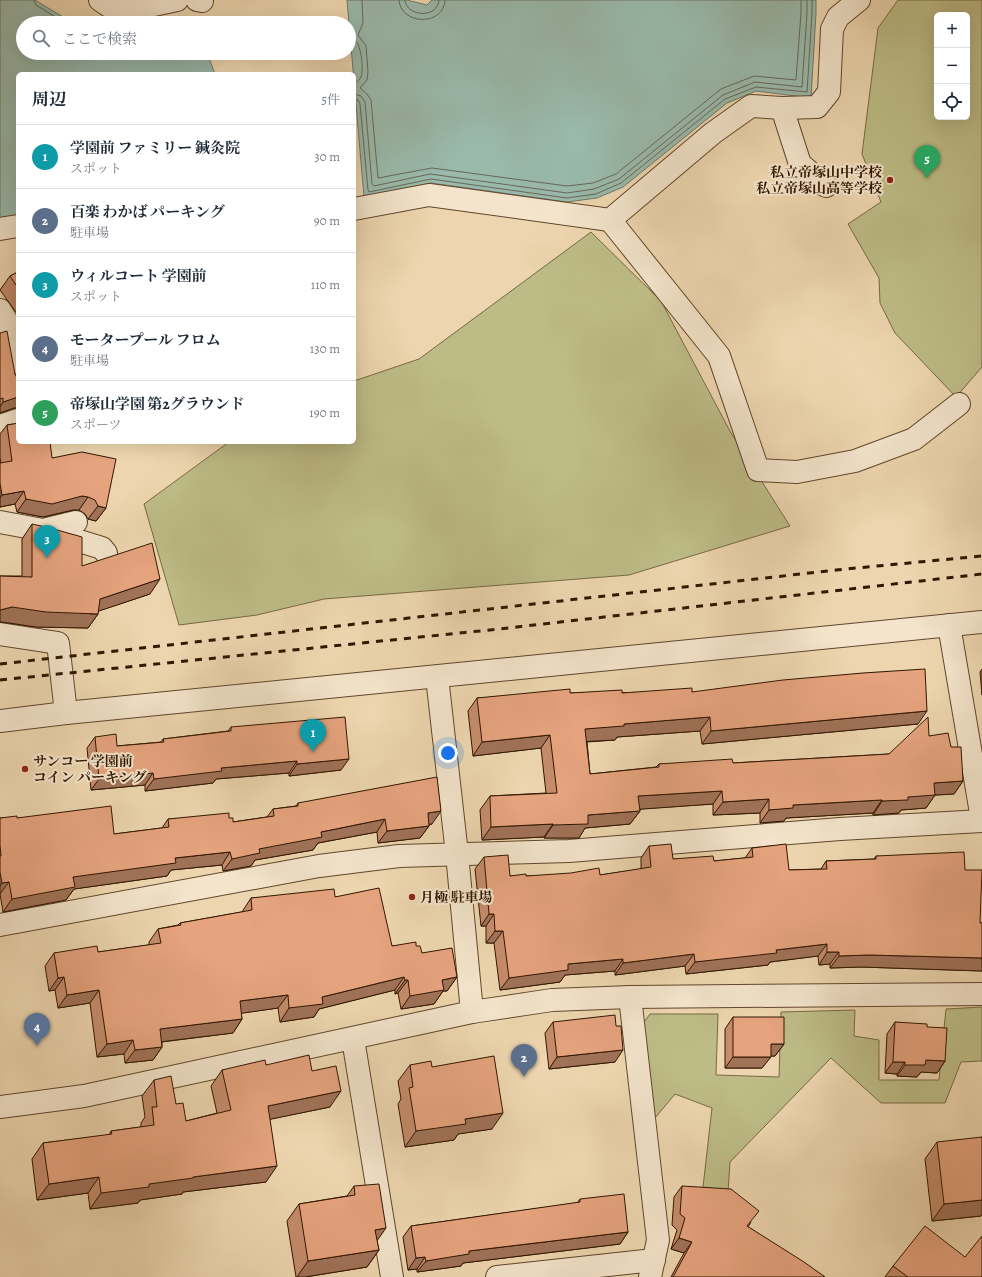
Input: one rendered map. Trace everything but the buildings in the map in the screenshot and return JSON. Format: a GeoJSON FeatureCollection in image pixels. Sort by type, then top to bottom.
{"type":"FeatureCollection","features":[{"type":"Feature","properties":{"kind":"street"},"geometry":{"type":"LineString","coordinates":[[100,0],[112,8],[148,6],[177,0]]}},
{"type":"Feature","properties":{"kind":"street"},"geometry":{"type":"LineString","coordinates":[[610,220],[713,133],[750,106],[782,108],[817,107],[829,92],[832,30],[838,17],[859,0]]}},
{"type":"Feature","properties":{"kind":"street"},"geometry":{"type":"LineString","coordinates":[[782,108],[800,164],[826,186]]}},
{"type":"Feature","properties":{"kind":"street"},"geometry":{"type":"LineString","coordinates":[[356,209],[429,195],[610,220],[719,356],[758,470],[797,472],[855,461],[914,439],[959,404]]}},
{"type":"Feature","properties":{"kind":"street"},"geometry":{"type":"LineString","coordinates":[[0,229],[16,226]]}},
{"type":"Feature","properties":{"kind":"street"},"geometry":{"type":"LineString","coordinates":[[0,310],[6,320],[16,374]]}},
{"type":"Feature","properties":{"kind":"street"},"geometry":{"type":"LineString","coordinates":[[0,426],[16,421]]}},
{"type":"Feature","properties":{"kind":"street"},"geometry":{"type":"LineString","coordinates":[[0,522],[43,530],[102,548],[106,554]]}},
{"type":"Feature","properties":{"kind":"street"},"geometry":{"type":"LineString","coordinates":[[43,530],[76,522]]}},
{"type":"Feature","properties":{"kind":"street"},"geometry":{"type":"LineString","coordinates":[[0,721],[66,713],[982,622]]}},
{"type":"Feature","properties":{"kind":"street"},"geometry":{"type":"LineString","coordinates":[[0,925],[319,866],[399,856],[569,851],[840,829],[982,820],[949,625]]}},
{"type":"Feature","properties":{"kind":"street"},"geometry":{"type":"LineString","coordinates":[[0,634],[58,643],[66,713]]}},
{"type":"Feature","properties":{"kind":"street"},"geometry":{"type":"LineString","coordinates":[[437,677],[457,854],[472,1012]]}},
{"type":"Feature","properties":{"kind":"street"},"geometry":{"type":"LineString","coordinates":[[0,1106],[84,1096],[353,1039],[472,1012],[552,1000],[630,997],[982,994]]}},
{"type":"Feature","properties":{"kind":"street"},"geometry":{"type":"LineString","coordinates":[[497,1277],[652,1268],[658,1240],[630,997]]}},
{"type":"Feature","properties":{"kind":"street"},"geometry":{"type":"LineString","coordinates":[[353,1039],[392,1277]]}},
{"type":"Feature","properties":{"kind":"shaded area","name":"私立帝塚山中学校 私立帝塚山高等学校"},"geometry":{"type":"Polygon","coordinates":[[[898,0],[982,0],[982,367],[956,397],[895,333],[880,303],[879,278],[848,224],[881,202],[862,154],[878,28],[898,0]]]}},
{"type":"Feature","properties":{"kind":"shaded area"},"geometry":{"type":"Polygon","coordinates":[[[591,232],[661,301],[731,433],[790,526],[629,575],[324,599],[257,615],[179,625],[144,504],[226,444],[356,444],[356,380],[419,359],[591,232]]]}},
{"type":"Feature","properties":{"kind":"shaded area"},"geometry":{"type":"Polygon","coordinates":[[[982,1007],[982,1061],[961,1062],[945,1103],[881,1103],[831,1058],[730,1162],[728,1192],[703,1187],[712,1108],[675,1094],[655,1118],[641,1026],[650,1014],[718,1014],[716,1075],[779,1077],[781,1012],[855,1010],[854,1036],[879,1040],[879,1080],[939,1080],[946,1009],[982,1007]]]}},
{"type":"Feature","properties":{"kind":"water"},"geometry":{"type":"Polygon","coordinates":[[[0,0],[35,0],[61,16],[16,16],[16,60],[210,60],[214,72],[16,72],[16,215],[0,218],[0,0]]]}},
{"type":"Feature","properties":{"kind":"water"},"geometry":{"type":"Polygon","coordinates":[[[347,0],[407,0],[427,5],[432,0],[816,0],[811,98],[756,91],[727,103],[623,187],[597,198],[567,202],[431,183],[364,197],[356,104],[356,72],[353,72],[352,60],[356,60],[356,16],[348,16],[347,0]]]}},
{"type":"Feature","properties":{"kind":"railway"},"geometry":{"type":"LineString","coordinates":[[0,664],[836,570],[982,556]]}},
{"type":"Feature","properties":{"kind":"railway"},"geometry":{"type":"LineString","coordinates":[[0,680],[499,629],[982,574]]}},
{"type":"Feature","properties":{"kind":"place","name":"帝塚山学園 第2グラウンド"},"geometry":{"type":"Point","coordinates":[927,178]}},
{"type":"Feature","properties":{"kind":"place","name":"私立帝塚山中学校 私立帝塚山高等学校"},"geometry":{"type":"Point","coordinates":[890,180]}},
{"type":"Feature","properties":{"kind":"place","name":"ウィルコート 学園前"},"geometry":{"type":"Point","coordinates":[47,558]}},
{"type":"Feature","properties":{"kind":"place","name":"学園前 ファミリー 鍼灸院"},"geometry":{"type":"Point","coordinates":[313,752]}},
{"type":"Feature","properties":{"kind":"place","name":"サンコー 学園前 コイン パーキング"},"geometry":{"type":"Point","coordinates":[25,769]}},
{"type":"Feature","properties":{"kind":"place","name":"月極 駐車場"},"geometry":{"type":"Point","coordinates":[412,897]}},
{"type":"Feature","properties":{"kind":"place","name":"モータープール フロム"},"geometry":{"type":"Point","coordinates":[37,1046]}},
{"type":"Feature","properties":{"kind":"place","name":"百楽 わかば パーキング"},"geometry":{"type":"Point","coordinates":[524,1077]}}]}
